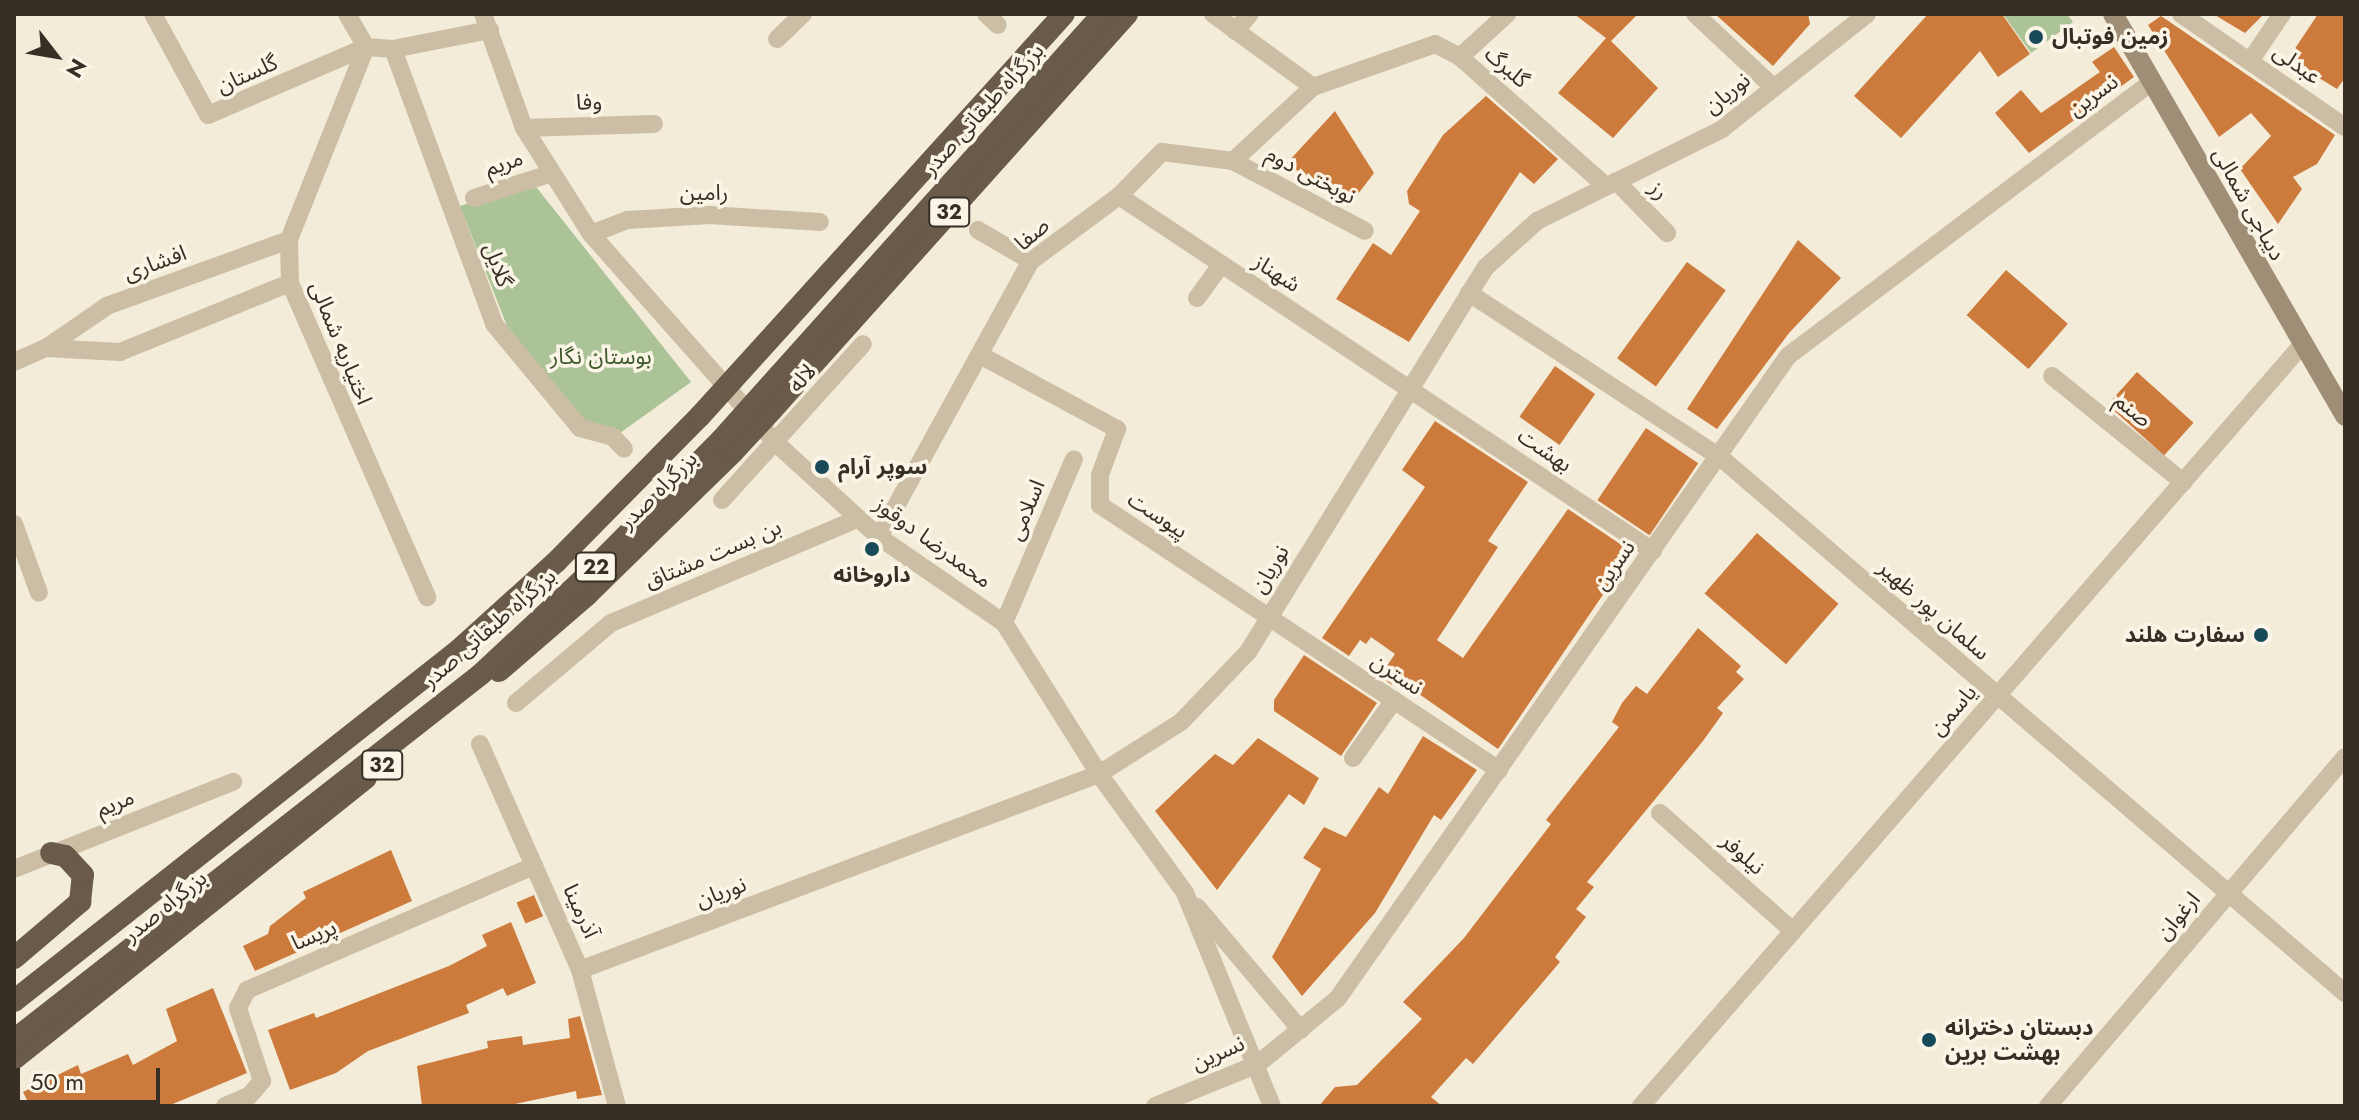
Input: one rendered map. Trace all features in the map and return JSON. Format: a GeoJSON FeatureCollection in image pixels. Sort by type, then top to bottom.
{"type":"FeatureCollection","features":[{"type":"Feature","properties":{"kind":"highway","name":"بزرگراه صدر"},"geometry":{"type":"LineString","coordinates":[[14,992],[457,646],[554,559],[696,412],[1061,14]]}},
{"type":"Feature","properties":{"kind":"highway","name":"بزرگراه طبقاتی صدر"},"geometry":{"type":"LineString","coordinates":[[14,1001],[460,649],[556,562],[700,416],[1061,14]]}},
{"type":"Feature","properties":{"kind":"highway","name":"بزرگراه طبقاتی صدر"},"geometry":{"type":"LineString","coordinates":[[14,1040],[480,675],[578,584],[721,440],[1103,14]]}},
{"type":"Feature","properties":{"kind":"highway","name":"بزرگراه صدر"},"geometry":{"type":"LineString","coordinates":[[14,1059],[486,682],[587,595],[733,452],[1127,14]]}},
{"type":"Feature","properties":{"kind":"highway"},"geometry":{"type":"LineString","coordinates":[[14,958],[80,902],[85,889],[76,864],[51,853]]}},
{"type":"Feature","properties":{"kind":"main road","name":"دیباجی شمالی"},"geometry":{"type":"LineString","coordinates":[[2114,15],[2301,346],[2345,416]]}},
{"type":"Feature","properties":{"kind":"street","name":"گلستان"},"geometry":{"type":"LineString","coordinates":[[153,14],[208,115],[366,47]]}},
{"type":"Feature","properties":{"kind":"street"},"geometry":{"type":"LineString","coordinates":[[347,14],[366,47],[393,49],[486,22]]}},
{"type":"Feature","properties":{"kind":"street"},"geometry":{"type":"LineString","coordinates":[[777,39],[803,14]]}},
{"type":"Feature","properties":{"kind":"street"},"geometry":{"type":"LineString","coordinates":[[1213,14],[1313,87],[1233,161]]}},
{"type":"Feature","properties":{"kind":"street"},"geometry":{"type":"LineString","coordinates":[[1235,31],[1250,14]]}},
{"type":"Feature","properties":{"kind":"street"},"geometry":{"type":"LineString","coordinates":[[1460,57],[1507,14]]}},
{"type":"Feature","properties":{"kind":"street"},"geometry":{"type":"LineString","coordinates":[[1695,14],[1773,87]]}},
{"type":"Feature","properties":{"kind":"street","name":"نوریان"},"geometry":{"type":"LineString","coordinates":[[580,970],[1099,774],[1181,722],[1248,652],[1486,267],[1537,221],[1722,129],[1867,14]]}},
{"type":"Feature","properties":{"kind":"street","name":"عبدلی"},"geometry":{"type":"LineString","coordinates":[[2181,14],[2345,127]]}},
{"type":"Feature","properties":{"kind":"street"},"geometry":{"type":"LineString","coordinates":[[2250,61],[2282,14]]}},
{"type":"Feature","properties":{"kind":"street","name":"محمدرضا دوقوز"},"geometry":{"type":"LineString","coordinates":[[486,22],[524,128],[549,174],[591,234],[777,444],[879,537],[1004,623],[1099,774],[1185,893],[1258,1064],[1272,1106]]}},
{"type":"Feature","properties":{"kind":"street","name":"گلبرگ"},"geometry":{"type":"LineString","coordinates":[[1313,87],[1435,44],[1460,57],[1611,184]]}},
{"type":"Feature","properties":{"kind":"street","name":"اختیاریه شمالی"},"geometry":{"type":"LineString","coordinates":[[366,47],[289,240],[290,283],[427,597]]}},
{"type":"Feature","properties":{"kind":"street","name":"گلایل"},"geometry":{"type":"LineString","coordinates":[[393,49],[494,324],[580,428],[613,437],[624,449]]}},
{"type":"Feature","properties":{"kind":"street","name":"نسرین"},"geometry":{"type":"LineString","coordinates":[[1155,1106],[1258,1064],[1338,998],[1788,356],[1817,330],[2152,82]]}},
{"type":"Feature","properties":{"kind":"street","name":"وفا"},"geometry":{"type":"LineString","coordinates":[[524,128],[654,124]]}},
{"type":"Feature","properties":{"kind":"street","name":"صفا"},"geometry":{"type":"LineString","coordinates":[[879,537],[1031,261],[1119,196],[1162,152],[1233,161]]}},
{"type":"Feature","properties":{"kind":"street","name":"نوبختی دوم"},"geometry":{"type":"LineString","coordinates":[[1233,161],[1365,231]]}},
{"type":"Feature","properties":{"kind":"street","name":"مریم"},"geometry":{"type":"LineString","coordinates":[[474,198],[549,174]]}},
{"type":"Feature","properties":{"kind":"street","name":"رز"},"geometry":{"type":"LineString","coordinates":[[1611,184],[1667,233]]}},
{"type":"Feature","properties":{"kind":"street","name":"شهناز"},"geometry":{"type":"LineString","coordinates":[[1119,196],[1410,388]]}},
{"type":"Feature","properties":{"kind":"street","name":"رامین"},"geometry":{"type":"LineString","coordinates":[[591,234],[628,220],[669,217],[820,222]]}},
{"type":"Feature","properties":{"kind":"street"},"geometry":{"type":"LineString","coordinates":[[978,230],[1031,261]]}},
{"type":"Feature","properties":{"kind":"street","name":"افشاری"},"geometry":{"type":"LineString","coordinates":[[14,362],[46,348],[107,306],[289,240]]}},
{"type":"Feature","properties":{"kind":"street"},"geometry":{"type":"LineString","coordinates":[[1197,298],[1221,265]]}},
{"type":"Feature","properties":{"kind":"street","name":"افشاری"},"geometry":{"type":"LineString","coordinates":[[46,348],[120,352],[290,283]]}},
{"type":"Feature","properties":{"kind":"street","name":"سلمان پور ظهیر"},"geometry":{"type":"LineString","coordinates":[[1469,293],[1720,457],[2345,993]]}},
{"type":"Feature","properties":{"kind":"street","name":"لاله"},"geometry":{"type":"LineString","coordinates":[[722,500],[777,444],[863,344]]}},
{"type":"Feature","properties":{"kind":"street","name":"یاسمن"},"geometry":{"type":"LineString","coordinates":[[1641,1106],[2301,346]]}},
{"type":"Feature","properties":{"kind":"street","name":"پیوست"},"geometry":{"type":"LineString","coordinates":[[980,355],[1112,423],[1119,437],[1100,475],[1096,502],[1269,617]]}},
{"type":"Feature","properties":{"kind":"street","name":"صنم"},"geometry":{"type":"LineString","coordinates":[[2052,376],[2183,482]]}},
{"type":"Feature","properties":{"kind":"street","name":"بهشت"},"geometry":{"type":"LineString","coordinates":[[1410,388],[1653,551]]}},
{"type":"Feature","properties":{"kind":"street","name":"اسلامی"},"geometry":{"type":"LineString","coordinates":[[1004,623],[1074,459]]}},
{"type":"Feature","properties":{"kind":"street","name":"بن بست مشتاق"},"geometry":{"type":"LineString","coordinates":[[516,703],[611,623],[859,518]]}},
{"type":"Feature","properties":{"kind":"street"},"geometry":{"type":"LineString","coordinates":[[14,524],[39,593]]}},
{"type":"Feature","properties":{"kind":"street","name":"نسترن"},"geometry":{"type":"LineString","coordinates":[[1269,617],[1499,770]]}},
{"type":"Feature","properties":{"kind":"street"},"geometry":{"type":"LineString","coordinates":[[1353,758],[1394,700]]}},
{"type":"Feature","properties":{"kind":"street","name":"آذرمینا"},"geometry":{"type":"LineString","coordinates":[[480,744],[580,970],[617,1106]]}},
{"type":"Feature","properties":{"kind":"street","name":"ارغوان"},"geometry":{"type":"LineString","coordinates":[[2048,1106],[2345,757]]}},
{"type":"Feature","properties":{"kind":"street","name":"مریم"},"geometry":{"type":"LineString","coordinates":[[14,869],[233,782]]}},
{"type":"Feature","properties":{"kind":"street","name":"نیلوفر"},"geometry":{"type":"LineString","coordinates":[[1660,813],[1793,931]]}},
{"type":"Feature","properties":{"kind":"street","name":"پریسا"},"geometry":{"type":"LineString","coordinates":[[225,1106],[249,1096],[262,1081],[238,1008],[247,990],[534,866]]}},
{"type":"Feature","properties":{"kind":"street"},"geometry":{"type":"LineString","coordinates":[[1185,893],[1301,1030]]}},
{"type":"Feature","properties":{"kind":"green space","name":"زمین فوتبال"},"geometry":{"type":"Polygon","coordinates":[[[2003,14],[2067,14],[2073,22],[2031,53],[2003,14]]]}},
{"type":"Feature","properties":{"kind":"green space","name":"بوستان نگار"},"geometry":{"type":"Polygon","coordinates":[[[533,183],[691,382],[620,433],[583,424],[507,326],[460,206],[533,183]]]}},
{"type":"Feature","properties":{"kind":"building"},"geometry":{"type":"Polygon","coordinates":[[[1574,14],[1638,14],[1611,41],[1658,88],[1613,138],[1558,93],[1606,38],[1574,14]]]}},
{"type":"Feature","properties":{"kind":"building"},"geometry":{"type":"Polygon","coordinates":[[[1715,14],[1808,14],[1810,24],[1773,66],[1715,14]]]}},
{"type":"Feature","properties":{"kind":"building"},"geometry":{"type":"Polygon","coordinates":[[[1928,14],[2002,14],[2030,54],[1998,77],[1980,51],[1901,138],[1854,96],[1928,14]]]}},
{"type":"Feature","properties":{"kind":"building"},"geometry":{"type":"Polygon","coordinates":[[[2213,14],[2264,14],[2245,33],[2213,14]]]}},
{"type":"Feature","properties":{"kind":"building"},"geometry":{"type":"Polygon","coordinates":[[[2318,14],[2345,14],[2345,78],[2337,89],[2288,59],[2318,14]]]}},
{"type":"Feature","properties":{"kind":"building"},"geometry":{"type":"Polygon","coordinates":[[[2161,16],[2335,135],[2317,164],[2293,177],[2302,189],[2278,224],[2240,169],[2271,136],[2251,113],[2219,137],[2148,25],[2161,16]]]}},
{"type":"Feature","properties":{"kind":"building"},"geometry":{"type":"Polygon","coordinates":[[[2114,47],[2134,77],[2029,153],[1995,113],[2021,90],[2041,113],[2100,72],[2092,62],[2114,47]]]}},
{"type":"Feature","properties":{"kind":"building"},"geometry":{"type":"Polygon","coordinates":[[[1486,96],[1558,159],[1534,184],[1520,172],[1409,342],[1336,299],[1373,243],[1391,255],[1420,211],[1409,204],[1407,191],[1443,135],[1486,96]]]}},
{"type":"Feature","properties":{"kind":"building"},"geometry":{"type":"Polygon","coordinates":[[[1335,111],[1374,173],[1348,207],[1287,163],[1335,111]]]}},
{"type":"Feature","properties":{"kind":"building"},"geometry":{"type":"Polygon","coordinates":[[[1798,240],[1841,278],[1789,333],[1717,429],[1687,409],[1798,240]]]}},
{"type":"Feature","properties":{"kind":"building"},"geometry":{"type":"Polygon","coordinates":[[[1687,262],[1726,290],[1656,386],[1617,358],[1687,262]]]}},
{"type":"Feature","properties":{"kind":"building"},"geometry":{"type":"Polygon","coordinates":[[[2006,270],[2068,324],[2029,369],[1967,315],[2006,270]]]}},
{"type":"Feature","properties":{"kind":"building"},"geometry":{"type":"Polygon","coordinates":[[[1555,366],[1595,394],[1560,445],[1519,417],[1555,366]]]}},
{"type":"Feature","properties":{"kind":"building"},"geometry":{"type":"Polygon","coordinates":[[[2137,372],[2193,423],[2164,456],[2108,405],[2137,372]]]}},
{"type":"Feature","properties":{"kind":"building"},"geometry":{"type":"Polygon","coordinates":[[[1435,421],[1528,482],[1488,541],[1498,547],[1437,640],[1463,658],[1568,509],[1632,552],[1498,749],[1396,678],[1392,685],[1380,676],[1395,654],[1371,637],[1366,644],[1360,640],[1349,656],[1322,638],[1425,487],[1402,470],[1435,421]]]}},
{"type":"Feature","properties":{"kind":"building"},"geometry":{"type":"Polygon","coordinates":[[[1646,428],[1698,463],[1650,535],[1597,500],[1646,428]]]}},
{"type":"Feature","properties":{"kind":"building"},"geometry":{"type":"Polygon","coordinates":[[[1757,533],[1839,604],[1786,664],[1705,593],[1757,533]]]}},
{"type":"Feature","properties":{"kind":"building"},"geometry":{"type":"Polygon","coordinates":[[[1698,628],[1741,666],[1736,672],[1744,679],[1717,708],[1723,713],[1703,741],[1587,882],[1594,887],[1576,909],[1586,917],[1555,957],[1560,962],[1473,1064],[1466,1058],[1431,1097],[1442,1106],[1319,1106],[1335,1087],[1357,1085],[1422,1019],[1403,1002],[1464,938],[1551,824],[1546,820],[1619,727],[1612,722],[1622,703],[1636,686],[1647,694],[1698,628]]]}},
{"type":"Feature","properties":{"kind":"building"},"geometry":{"type":"Polygon","coordinates":[[[1304,655],[1377,703],[1341,756],[1274,711],[1274,700],[1304,655]]]}},
{"type":"Feature","properties":{"kind":"building"},"geometry":{"type":"Polygon","coordinates":[[[1423,736],[1477,770],[1441,820],[1434,815],[1375,913],[1302,996],[1272,957],[1321,869],[1303,858],[1324,827],[1346,837],[1379,787],[1388,794],[1423,736]]]}},
{"type":"Feature","properties":{"kind":"building"},"geometry":{"type":"Polygon","coordinates":[[[1258,738],[1319,778],[1304,805],[1289,794],[1217,890],[1155,811],[1215,754],[1233,765],[1258,738]]]}},
{"type":"Feature","properties":{"kind":"building"},"geometry":{"type":"Polygon","coordinates":[[[391,850],[412,901],[255,971],[243,946],[268,934],[270,926],[306,898],[303,892],[391,850]]]}},
{"type":"Feature","properties":{"kind":"building"},"geometry":{"type":"Polygon","coordinates":[[[534,895],[543,916],[525,924],[517,902],[534,895]]]}},
{"type":"Feature","properties":{"kind":"building"},"geometry":{"type":"Polygon","coordinates":[[[511,922],[536,983],[507,996],[503,988],[466,1005],[469,1013],[368,1051],[336,1073],[290,1090],[268,1030],[314,1013],[316,1018],[449,966],[487,946],[482,935],[511,922]]]}},
{"type":"Feature","properties":{"kind":"building"},"geometry":{"type":"Polygon","coordinates":[[[213,988],[247,1073],[168,1106],[30,1106],[23,1092],[78,1065],[81,1074],[128,1054],[133,1065],[177,1041],[166,1009],[213,988]]]}},
{"type":"Feature","properties":{"kind":"building"},"geometry":{"type":"Polygon","coordinates":[[[580,1016],[602,1095],[577,1099],[576,1091],[506,1106],[422,1106],[417,1066],[488,1048],[487,1041],[522,1036],[523,1045],[570,1038],[568,1019],[580,1016]]]}},
{"type":"Feature","properties":{"kind":"place","name":"زمین فوتبال"},"geometry":{"type":"Point","coordinates":[2036,37]}},
{"type":"Feature","properties":{"kind":"place","name":"سوپر آرام"},"geometry":{"type":"Point","coordinates":[822,467]}},
{"type":"Feature","properties":{"kind":"place","name":"داروخانه"},"geometry":{"type":"Point","coordinates":[872,549]}},
{"type":"Feature","properties":{"kind":"place","name":"سفارت هلند"},"geometry":{"type":"Point","coordinates":[2261,635]}},
{"type":"Feature","properties":{"kind":"place","name":"دبستان دخترانه بهشت برین"},"geometry":{"type":"Point","coordinates":[1929,1040]}}]}
